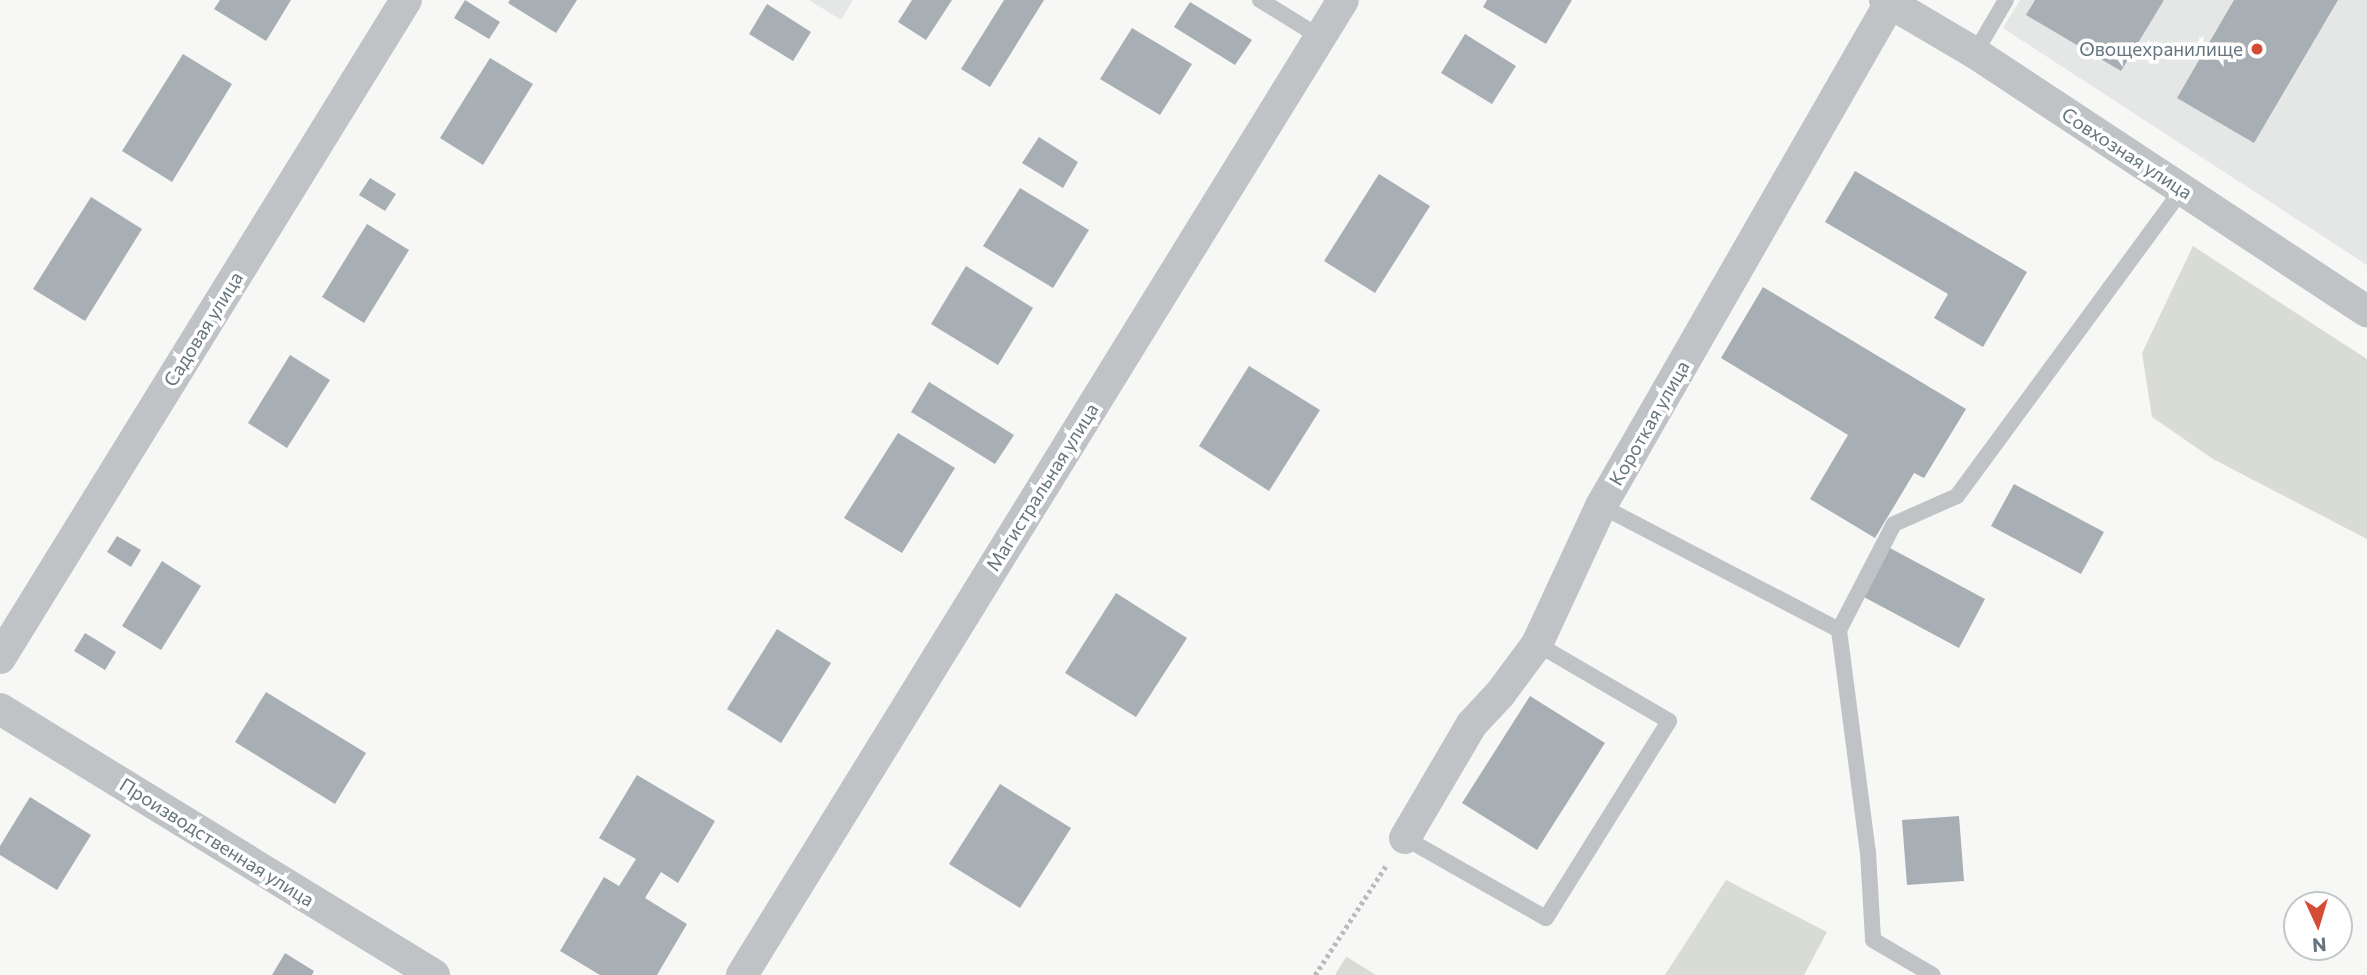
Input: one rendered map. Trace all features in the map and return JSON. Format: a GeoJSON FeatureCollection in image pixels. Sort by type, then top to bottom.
{"type":"FeatureCollection","features":[{"type":"Feature","properties":{"kind":"street","name":"Садовая улица"},"geometry":{"type":"LineString","coordinates":[[0,658],[406,0]]}},
{"type":"Feature","properties":{"kind":"street","name":"Магистральная улица"},"geometry":{"type":"LineString","coordinates":[[742,975],[1343,0]]}},
{"type":"Feature","properties":{"kind":"street","name":"Совхозная улица"},"geometry":{"type":"LineString","coordinates":[[1888,1],[1975,52],[2367,311]]}},
{"type":"Feature","properties":{"kind":"street","name":"Короткая улица"},"geometry":{"type":"LineString","coordinates":[[1405,838],[1472,724],[1500,694],[1537,644],[1586,548],[1601,506],[1888,1]]}},
{"type":"Feature","properties":{"kind":"street","name":"Производственная улица"},"geometry":{"type":"LineString","coordinates":[[0,709],[434,975]]}},
{"type":"Feature","properties":{"kind":"lane"},"geometry":{"type":"LineString","coordinates":[[1260,0],[1320,37]]}},
{"type":"Feature","properties":{"kind":"lane"},"geometry":{"type":"LineString","coordinates":[[1975,52],[2006,0]]}},
{"type":"Feature","properties":{"kind":"lane"},"geometry":{"type":"LineString","coordinates":[[1933,975],[1873,940],[1868,852],[1839,629],[1894,524],[1957,496],[2182,190]]}},
{"type":"Feature","properties":{"kind":"lane"},"geometry":{"type":"LineString","coordinates":[[1601,506],[1839,629]]}},
{"type":"Feature","properties":{"kind":"lane"},"geometry":{"type":"LineString","coordinates":[[1405,838],[1546,918],[1668,721],[1537,644]]}},
{"type":"Feature","properties":{"kind":"path"},"geometry":{"type":"LineString","coordinates":[[1315,975],[1405,838]]}},
{"type":"Feature","properties":{"kind":"shaded area"},"geometry":{"type":"Polygon","coordinates":[[[809,0],[853,0],[841,20],[809,0]]]}},
{"type":"Feature","properties":{"kind":"shaded area"},"geometry":{"type":"Polygon","coordinates":[[[2020,0],[2367,0],[2367,265],[2003,28],[2020,0]]]}},
{"type":"Feature","properties":{"kind":"shaded area"},"geometry":{"type":"Polygon","coordinates":[[[2193,246],[2367,359],[2367,539],[2213,459],[2152,417],[2142,353],[2193,246]]]}},
{"type":"Feature","properties":{"kind":"shaded area"},"geometry":{"type":"Polygon","coordinates":[[[1726,880],[1827,932],[1804,975],[1665,975],[1726,880]]]}},
{"type":"Feature","properties":{"kind":"shaded area"},"geometry":{"type":"Polygon","coordinates":[[[1347,957],[1376,975],[1335,975],[1347,957]]]}},
{"type":"Feature","properties":{"kind":"building"},"geometry":{"type":"Polygon","coordinates":[[[220,0],[291,0],[266,41],[214,9],[220,0]]]}},
{"type":"Feature","properties":{"kind":"building"},"geometry":{"type":"Polygon","coordinates":[[[465,0],[500,22],[489,39],[454,18],[465,0]]]}},
{"type":"Feature","properties":{"kind":"building"},"geometry":{"type":"Polygon","coordinates":[[[510,0],[577,0],[556,33],[508,3],[510,0]]]}},
{"type":"Feature","properties":{"kind":"building"},"geometry":{"type":"Polygon","coordinates":[[[912,0],[952,0],[926,40],[898,22],[912,0]]]}},
{"type":"Feature","properties":{"kind":"building"},"geometry":{"type":"Polygon","coordinates":[[[1004,0],[1044,0],[990,87],[961,69],[1004,0]]]}},
{"type":"Feature","properties":{"kind":"building"},"geometry":{"type":"Polygon","coordinates":[[[1487,0],[1572,0],[1546,44],[1483,7],[1487,0]]]}},
{"type":"Feature","properties":{"kind":"building","name":"Овощехранилище"},"geometry":{"type":"Polygon","coordinates":[[[2035,0],[2164,0],[2121,71],[2026,15],[2035,0]]]}},
{"type":"Feature","properties":{"kind":"building","name":"Овощехранилище"},"geometry":{"type":"Polygon","coordinates":[[[2234,0],[2338,0],[2254,143],[2177,98],[2234,0]]]}},
{"type":"Feature","properties":{"kind":"building"},"geometry":{"type":"Polygon","coordinates":[[[1190,2],[1252,40],[1235,65],[1174,27],[1190,2]]]}},
{"type":"Feature","properties":{"kind":"building"},"geometry":{"type":"Polygon","coordinates":[[[767,4],[811,32],[793,61],[749,34],[767,4]]]}},
{"type":"Feature","properties":{"kind":"building"},"geometry":{"type":"Polygon","coordinates":[[[1132,28],[1192,64],[1160,115],[1100,79],[1132,28]]]}},
{"type":"Feature","properties":{"kind":"building"},"geometry":{"type":"Polygon","coordinates":[[[1465,34],[1516,66],[1492,104],[1441,73],[1465,34]]]}},
{"type":"Feature","properties":{"kind":"building"},"geometry":{"type":"Polygon","coordinates":[[[183,54],[232,84],[172,182],[122,151],[183,54]]]}},
{"type":"Feature","properties":{"kind":"building"},"geometry":{"type":"Polygon","coordinates":[[[490,58],[533,84],[483,165],[440,138],[490,58]]]}},
{"type":"Feature","properties":{"kind":"building"},"geometry":{"type":"Polygon","coordinates":[[[1039,137],[1078,162],[1063,188],[1022,163],[1039,137]]]}},
{"type":"Feature","properties":{"kind":"building"},"geometry":{"type":"Polygon","coordinates":[[[1855,171],[2027,272],[1983,347],[1934,318],[1948,294],[1825,222],[1855,171]]]}},
{"type":"Feature","properties":{"kind":"building"},"geometry":{"type":"Polygon","coordinates":[[[1379,174],[1430,206],[1375,293],[1324,261],[1379,174]]]}},
{"type":"Feature","properties":{"kind":"building"},"geometry":{"type":"Polygon","coordinates":[[[370,178],[396,194],[385,211],[359,195],[370,178]]]}},
{"type":"Feature","properties":{"kind":"building"},"geometry":{"type":"Polygon","coordinates":[[[1020,188],[1089,230],[1053,288],[983,246],[1020,188]]]}},
{"type":"Feature","properties":{"kind":"building"},"geometry":{"type":"Polygon","coordinates":[[[91,197],[142,229],[85,321],[33,289],[91,197]]]}},
{"type":"Feature","properties":{"kind":"building"},"geometry":{"type":"Polygon","coordinates":[[[367,224],[409,250],[364,323],[322,297],[367,224]]]}},
{"type":"Feature","properties":{"kind":"building"},"geometry":{"type":"Polygon","coordinates":[[[966,266],[1033,308],[998,365],[931,324],[966,266]]]}},
{"type":"Feature","properties":{"kind":"building"},"geometry":{"type":"Polygon","coordinates":[[[1763,287],[1966,409],[1924,478],[1914,473],[1875,538],[1810,499],[1848,435],[1721,358],[1763,287]]]}},
{"type":"Feature","properties":{"kind":"building"},"geometry":{"type":"Polygon","coordinates":[[[290,355],[330,380],[287,448],[248,423],[290,355]]]}},
{"type":"Feature","properties":{"kind":"building"},"geometry":{"type":"Polygon","coordinates":[[[1249,366],[1320,410],[1269,491],[1199,446],[1249,366]]]}},
{"type":"Feature","properties":{"kind":"building"},"geometry":{"type":"Polygon","coordinates":[[[929,382],[1014,435],[995,464],[911,412],[929,382]]]}},
{"type":"Feature","properties":{"kind":"building"},"geometry":{"type":"Polygon","coordinates":[[[898,433],[955,468],[902,553],[844,518],[898,433]]]}},
{"type":"Feature","properties":{"kind":"building"},"geometry":{"type":"Polygon","coordinates":[[[2014,484],[2104,532],[2081,574],[1991,526],[2014,484]]]}},
{"type":"Feature","properties":{"kind":"building"},"geometry":{"type":"Polygon","coordinates":[[[117,536],[141,550],[131,567],[107,552],[117,536]]]}},
{"type":"Feature","properties":{"kind":"building"},"geometry":{"type":"Polygon","coordinates":[[[1888,547],[1985,599],[1959,648],[1862,596],[1888,547]]]}},
{"type":"Feature","properties":{"kind":"building"},"geometry":{"type":"Polygon","coordinates":[[[162,561],[201,586],[161,650],[122,626],[162,561]]]}},
{"type":"Feature","properties":{"kind":"building"},"geometry":{"type":"Polygon","coordinates":[[[1116,593],[1187,638],[1136,717],[1065,673],[1116,593]]]}},
{"type":"Feature","properties":{"kind":"building"},"geometry":{"type":"Polygon","coordinates":[[[777,629],[831,663],[781,743],[727,709],[777,629]]]}},
{"type":"Feature","properties":{"kind":"building"},"geometry":{"type":"Polygon","coordinates":[[[85,633],[116,652],[105,670],[74,651],[85,633]]]}},
{"type":"Feature","properties":{"kind":"building"},"geometry":{"type":"Polygon","coordinates":[[[266,692],[366,753],[335,804],[235,742],[266,692]]]}},
{"type":"Feature","properties":{"kind":"building"},"geometry":{"type":"Polygon","coordinates":[[[1530,696],[1605,743],[1537,850],[1462,803],[1530,696]]]}},
{"type":"Feature","properties":{"kind":"building"},"geometry":{"type":"Polygon","coordinates":[[[637,775],[715,821],[678,883],[661,872],[645,898],[687,924],[657,975],[600,975],[560,951],[604,877],[619,886],[636,859],[599,838],[637,775]]]}},
{"type":"Feature","properties":{"kind":"building"},"geometry":{"type":"Polygon","coordinates":[[[1000,784],[1071,828],[1020,908],[949,864],[1000,784]]]}},
{"type":"Feature","properties":{"kind":"building"},"geometry":{"type":"Polygon","coordinates":[[[30,797],[91,835],[57,890],[0,855],[0,846],[30,797]]]}},
{"type":"Feature","properties":{"kind":"building"},"geometry":{"type":"Polygon","coordinates":[[[1959,816],[1964,881],[1907,885],[1902,820],[1959,816]]]}},
{"type":"Feature","properties":{"kind":"building"},"geometry":{"type":"Polygon","coordinates":[[[285,953],[314,971],[312,975],[272,975],[285,953]]]}},
{"type":"Feature","properties":{"kind":"place","name":"Овощехранилище"},"geometry":{"type":"Point","coordinates":[2257,49]}}]}
